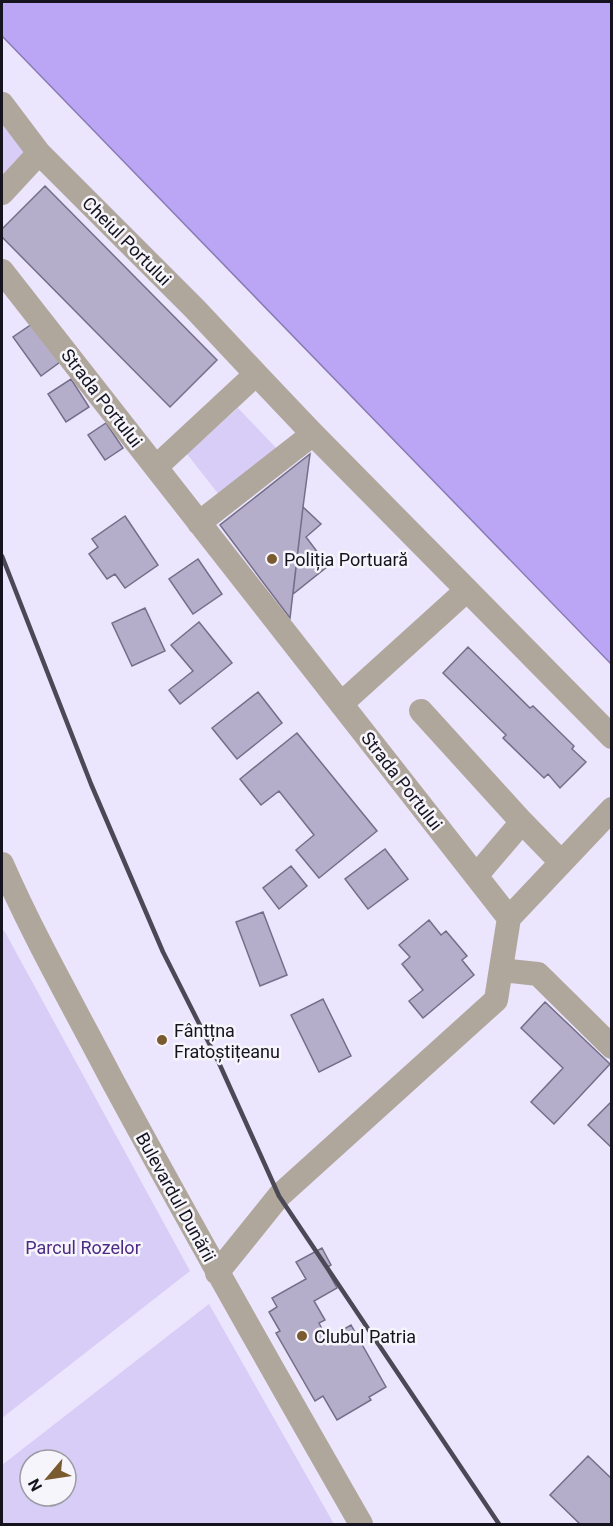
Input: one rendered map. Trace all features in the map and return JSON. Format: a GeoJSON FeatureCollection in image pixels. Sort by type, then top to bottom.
{"type":"FeatureCollection","features":[{"type":"Feature","properties":{"kind":"street","name":"Cheiul Portului"},"geometry":{"type":"LineString","coordinates":[[2,104],[39,153],[195,309],[313,434]]}},
{"type":"Feature","properties":{"kind":"street"},"geometry":{"type":"LineString","coordinates":[[2,193],[39,153]]}},
{"type":"Feature","properties":{"kind":"street","name":"Strada Portului"},"geometry":{"type":"LineString","coordinates":[[2,271],[509,918]]}},
{"type":"Feature","properties":{"kind":"street"},"geometry":{"type":"LineString","coordinates":[[156,467],[256,374]]}},
{"type":"Feature","properties":{"kind":"street"},"geometry":{"type":"LineString","coordinates":[[199,523],[313,434],[612,737]]}},
{"type":"Feature","properties":{"kind":"street"},"geometry":{"type":"LineString","coordinates":[[341,704],[467,590]]}},
{"type":"Feature","properties":{"kind":"street"},"geometry":{"type":"LineString","coordinates":[[421,711],[561,862]]}},
{"type":"Feature","properties":{"kind":"street"},"geometry":{"type":"LineString","coordinates":[[218,1273],[279,1196],[496,1000],[509,918],[612,809]]}},
{"type":"Feature","properties":{"kind":"street"},"geometry":{"type":"LineString","coordinates":[[476,876],[522,822]]}},
{"type":"Feature","properties":{"kind":"street","name":"Bulevardul Dunării"},"geometry":{"type":"LineString","coordinates":[[2,864],[11,901],[361,1524]]}},
{"type":"Feature","properties":{"kind":"street"},"geometry":{"type":"LineString","coordinates":[[501,970],[538,974],[612,1047]]}},
{"type":"Feature","properties":{"kind":"green space"},"geometry":{"type":"Polygon","coordinates":[[[2,93],[37,142],[2,180],[2,93]]]}},
{"type":"Feature","properties":{"kind":"green space"},"geometry":{"type":"Polygon","coordinates":[[[238,408],[278,450],[220,496],[187,454],[238,408]]]}},
{"type":"Feature","properties":{"kind":"green space","name":"Parcul Rozelor"},"geometry":{"type":"Polygon","coordinates":[[[2,929],[190,1271],[2,1418],[2,929]]]}},
{"type":"Feature","properties":{"kind":"green space"},"geometry":{"type":"Polygon","coordinates":[[[209,1304],[334,1524],[2,1524],[2,1465],[18,1453],[18,1508],[78,1508],[78,1448],[24,1448],[209,1304]]]}},
{"type":"Feature","properties":{"kind":"shaded area"},"geometry":{"type":"Polygon","coordinates":[[[2,2],[611,2],[611,664],[2,36],[2,2]]]}},
{"type":"Feature","properties":{"kind":"building"},"geometry":{"type":"Polygon","coordinates":[[[45,186],[217,360],[170,407],[2,237],[2,229],[45,186]]]}},
{"type":"Feature","properties":{"kind":"building"},"geometry":{"type":"Polygon","coordinates":[[[32,324],[60,362],[41,376],[13,337],[32,324]]]}},
{"type":"Feature","properties":{"kind":"building"},"geometry":{"type":"Polygon","coordinates":[[[71,379],[89,407],[66,422],[48,394],[71,379]]]}},
{"type":"Feature","properties":{"kind":"building"},"geometry":{"type":"Polygon","coordinates":[[[106,423],[123,448],[105,460],[88,435],[106,423]]]}},
{"type":"Feature","properties":{"kind":"building","name":"Poliția Portuară"},"geometry":{"type":"Polygon","coordinates":[[[310,454],[303,507],[290,618],[220,525],[310,454]]]}},
{"type":"Feature","properties":{"kind":"building"},"geometry":{"type":"Polygon","coordinates":[[[303,507],[321,524],[306,537],[328,566],[293,594],[303,507]]]}},
{"type":"Feature","properties":{"kind":"building"},"geometry":{"type":"Polygon","coordinates":[[[125,516],[158,565],[125,588],[115,574],[107,579],[89,554],[98,547],[92,539],[125,516]]]}},
{"type":"Feature","properties":{"kind":"building"},"geometry":{"type":"Polygon","coordinates":[[[198,559],[222,594],[193,614],[169,579],[198,559]]]}},
{"type":"Feature","properties":{"kind":"building"},"geometry":{"type":"Polygon","coordinates":[[[145,608],[165,651],[132,666],[112,623],[145,608]]]}},
{"type":"Feature","properties":{"kind":"building"},"geometry":{"type":"Polygon","coordinates":[[[199,622],[232,663],[180,704],[169,690],[193,671],[171,645],[199,622]]]}},
{"type":"Feature","properties":{"kind":"building"},"geometry":{"type":"Polygon","coordinates":[[[468,647],[530,708],[533,706],[574,746],[572,749],[586,762],[560,788],[548,774],[544,778],[503,738],[506,735],[443,673],[468,647]]]}},
{"type":"Feature","properties":{"kind":"building"},"geometry":{"type":"Polygon","coordinates":[[[258,692],[282,723],[237,759],[212,728],[258,692]]]}},
{"type":"Feature","properties":{"kind":"building"},"geometry":{"type":"Polygon","coordinates":[[[297,733],[377,831],[319,878],[296,850],[314,835],[279,791],[261,805],[240,779],[297,733]]]}},
{"type":"Feature","properties":{"kind":"building"},"geometry":{"type":"Polygon","coordinates":[[[385,849],[408,879],[368,909],[345,879],[385,849]]]}},
{"type":"Feature","properties":{"kind":"building"},"geometry":{"type":"Polygon","coordinates":[[[291,866],[307,886],[279,909],[263,888],[291,866]]]}},
{"type":"Feature","properties":{"kind":"building"},"geometry":{"type":"Polygon","coordinates":[[[263,912],[287,975],[260,986],[236,922],[263,912]]]}},
{"type":"Feature","properties":{"kind":"building"},"geometry":{"type":"Polygon","coordinates":[[[429,920],[441,935],[446,931],[467,956],[462,960],[474,975],[423,1018],[409,1001],[423,990],[402,964],[410,957],[399,945],[429,920]]]}},
{"type":"Feature","properties":{"kind":"building"},"geometry":{"type":"Polygon","coordinates":[[[323,999],[351,1056],[319,1072],[291,1015],[323,999]]]}},
{"type":"Feature","properties":{"kind":"building"},"geometry":{"type":"Polygon","coordinates":[[[545,1002],[610,1064],[554,1124],[531,1102],[563,1068],[521,1028],[545,1002]]]}},
{"type":"Feature","properties":{"kind":"building","name":"Fântțna Fratoștițeanu"},"geometry":{"type":"Polygon","coordinates":[[[162,1034],[168,1040],[162,1046],[156,1040],[162,1034]]]}},
{"type":"Feature","properties":{"kind":"building"},"geometry":{"type":"Polygon","coordinates":[[[612,1101],[612,1148],[588,1125],[612,1101]]]}},
{"type":"Feature","properties":{"kind":"building","name":"Clubul Patria"},"geometry":{"type":"Polygon","coordinates":[[[322,1248],[331,1265],[326,1268],[337,1288],[314,1301],[325,1320],[319,1323],[327,1339],[351,1325],[386,1387],[369,1397],[371,1400],[337,1420],[323,1396],[315,1401],[276,1333],[280,1331],[269,1312],[277,1307],[272,1298],[306,1279],[296,1262],[322,1248]]]}},
{"type":"Feature","properties":{"kind":"building"},"geometry":{"type":"Polygon","coordinates":[[[588,1456],[612,1479],[612,1524],[580,1524],[550,1495],[588,1456]]]}},
{"type":"Feature","properties":{"kind":"railway"},"geometry":{"type":"LineString","coordinates":[[2,556],[91,784],[163,952],[219,1063],[279,1196],[499,1524]]}},
{"type":"Feature","properties":{"kind":"place","name":"Poliția Portuară"},"geometry":{"type":"Point","coordinates":[272,559]}},
{"type":"Feature","properties":{"kind":"place","name":"Fântțna Fratoștițeanu"},"geometry":{"type":"Point","coordinates":[162,1040]}},
{"type":"Feature","properties":{"kind":"place","name":"Clubul Patria"},"geometry":{"type":"Point","coordinates":[302,1336]}}]}
